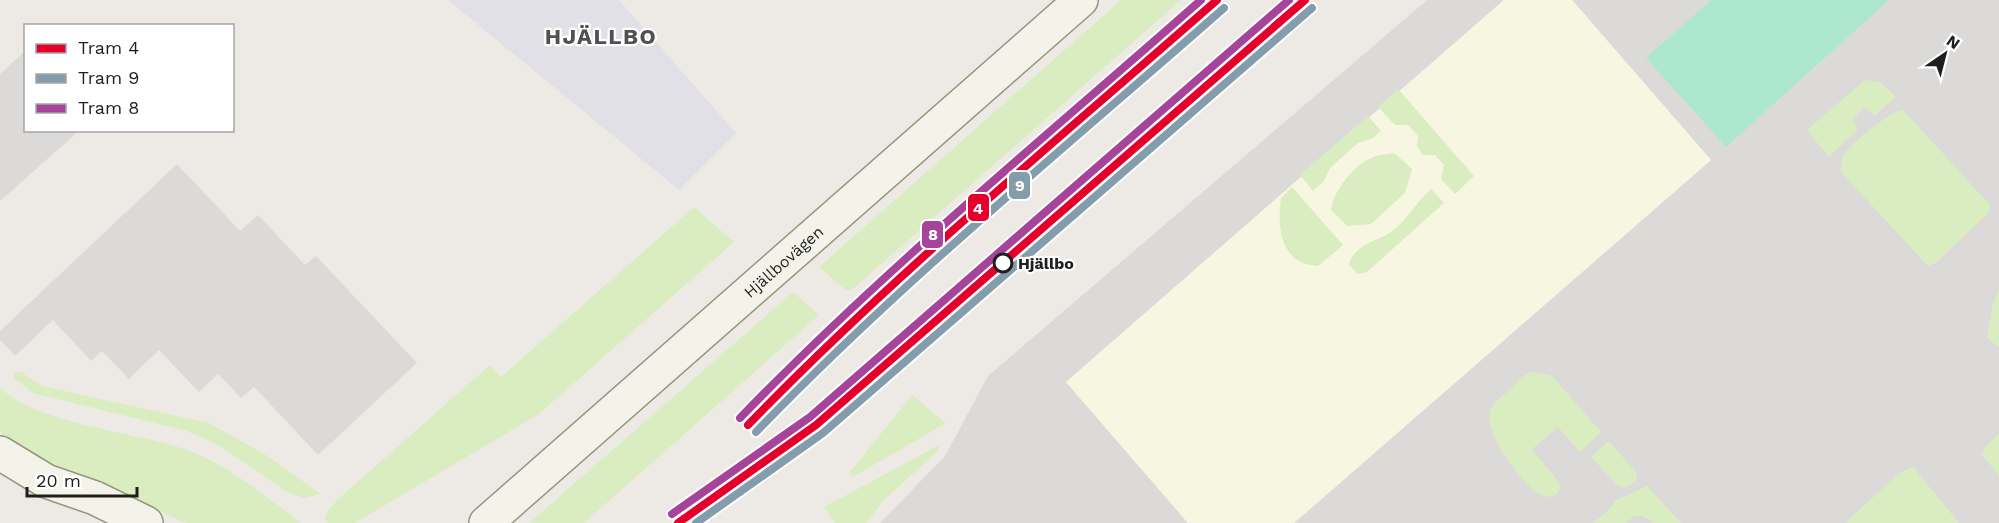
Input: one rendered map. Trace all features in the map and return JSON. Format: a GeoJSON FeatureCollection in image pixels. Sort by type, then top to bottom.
{"type":"FeatureCollection","features":[{"type":"Feature","properties":{"kind":"street","name":"Hjällbovägen"},"geometry":{"type":"LineString","coordinates":[[486,523],[1081,0]]}},
{"type":"Feature","properties":{"kind":"street"},"geometry":{"type":"LineString","coordinates":[[0,453],[46,481],[95,498],[146,523]]}},
{"type":"Feature","properties":{"kind":"shaded area"},"geometry":{"type":"Polygon","coordinates":[[[448,0],[619,0],[736,133],[679,190],[448,0]]]}},
{"type":"Feature","properties":{"kind":"shaded area"},"geometry":{"type":"Polygon","coordinates":[[[1427,0],[1504,0],[1066,382],[1188,523],[880,523],[945,456],[988,376],[1427,0]]]}},
{"type":"Feature","properties":{"kind":"shaded area"},"geometry":{"type":"Polygon","coordinates":[[[1504,0],[1572,0],[1711,160],[1294,523],[1188,523],[1066,382],[1504,0]]]}},
{"type":"Feature","properties":{"kind":"shaded area"},"geometry":{"type":"Polygon","coordinates":[[[1572,0],[1999,0],[1999,523],[1294,523],[1711,160],[1572,0]]]}},
{"type":"Feature","properties":{"kind":"shaded area"},"geometry":{"type":"Polygon","coordinates":[[[24,52],[24,132],[78,132],[0,201],[0,74],[24,52]]]}},
{"type":"Feature","properties":{"kind":"shaded area"},"geometry":{"type":"Polygon","coordinates":[[[177,164],[240,231],[258,215],[305,265],[316,256],[417,363],[318,455],[254,387],[241,398],[218,374],[199,392],[159,350],[129,379],[102,351],[91,361],[53,320],[15,356],[0,340],[0,331],[177,164]]]}},
{"type":"Feature","properties":{"kind":"green space"},"geometry":{"type":"Polygon","coordinates":[[[1121,0],[1181,0],[854,288],[847,291],[819,267],[1121,0]]]}},
{"type":"Feature","properties":{"kind":"green space"},"geometry":{"type":"Polygon","coordinates":[[[1711,0],[1889,0],[1726,147],[1646,58],[1711,0]]]}},
{"type":"Feature","properties":{"kind":"green space"},"geometry":{"type":"Polygon","coordinates":[[[1865,80],[1880,82],[1896,97],[1875,115],[1865,107],[1852,120],[1858,129],[1829,157],[1807,130],[1865,80]]]}},
{"type":"Feature","properties":{"kind":"green space"},"geometry":{"type":"Polygon","coordinates":[[[1398,89],[1474,176],[1455,194],[1441,179],[1444,165],[1435,155],[1423,155],[1417,146],[1418,136],[1408,125],[1395,125],[1378,107],[1398,89]]]}},
{"type":"Feature","properties":{"kind":"green space"},"geometry":{"type":"Polygon","coordinates":[[[1903,110],[1990,205],[1989,212],[1937,262],[1928,266],[1842,173],[1842,158],[1852,146],[1879,122],[1903,110]]]}},
{"type":"Feature","properties":{"kind":"green space"},"geometry":{"type":"Polygon","coordinates":[[[1368,116],[1381,131],[1373,138],[1358,143],[1330,168],[1324,181],[1313,191],[1300,175],[1368,116]]]}},
{"type":"Feature","properties":{"kind":"green space"},"geometry":{"type":"Polygon","coordinates":[[[1394,153],[1412,169],[1405,193],[1371,224],[1347,226],[1331,210],[1340,187],[1364,162],[1376,156],[1394,153]]]}},
{"type":"Feature","properties":{"kind":"green space"},"geometry":{"type":"Polygon","coordinates":[[[1292,187],[1343,245],[1318,266],[1305,264],[1296,259],[1284,243],[1280,221],[1281,198],[1292,187]]]}},
{"type":"Feature","properties":{"kind":"green space"},"geometry":{"type":"Polygon","coordinates":[[[1431,189],[1444,203],[1367,272],[1358,274],[1349,265],[1354,254],[1363,246],[1391,232],[1431,189]]]}},
{"type":"Feature","properties":{"kind":"green space"},"geometry":{"type":"Polygon","coordinates":[[[694,207],[734,242],[539,414],[355,523],[328,523],[325,519],[327,512],[337,500],[490,365],[501,377],[694,207]]]}},
{"type":"Feature","properties":{"kind":"green space"},"geometry":{"type":"Polygon","coordinates":[[[1999,290],[1999,346],[1997,346],[1987,337],[1993,304],[1999,290]]]}},
{"type":"Feature","properties":{"kind":"green space"},"geometry":{"type":"Polygon","coordinates":[[[793,292],[819,315],[584,523],[529,523],[793,292]]]}},
{"type":"Feature","properties":{"kind":"green space"},"geometry":{"type":"Polygon","coordinates":[[[14,372],[21,372],[42,386],[209,423],[266,455],[321,494],[304,498],[289,493],[218,445],[187,431],[33,393],[14,378],[14,372]]]}},
{"type":"Feature","properties":{"kind":"green space"},"geometry":{"type":"Polygon","coordinates":[[[1532,372],[1552,376],[1601,432],[1580,452],[1558,427],[1532,449],[1561,485],[1557,494],[1545,497],[1531,488],[1505,456],[1497,443],[1490,419],[1491,409],[1495,403],[1523,377],[1532,372]]]}},
{"type":"Feature","properties":{"kind":"green space"},"geometry":{"type":"Polygon","coordinates":[[[0,387],[15,399],[60,418],[164,443],[201,455],[245,481],[301,523],[186,523],[127,497],[68,478],[8,443],[0,432],[0,387]]]}},
{"type":"Feature","properties":{"kind":"green space"},"geometry":{"type":"Polygon","coordinates":[[[912,395],[946,423],[853,477],[849,473],[912,395]]]}},
{"type":"Feature","properties":{"kind":"green space"},"geometry":{"type":"Polygon","coordinates":[[[1999,434],[1999,476],[1982,454],[1985,447],[1999,434]]]}},
{"type":"Feature","properties":{"kind":"green space"},"geometry":{"type":"Polygon","coordinates":[[[1609,441],[1637,474],[1636,480],[1626,488],[1618,486],[1591,457],[1609,441]]]}},
{"type":"Feature","properties":{"kind":"green space"},"geometry":{"type":"Polygon","coordinates":[[[941,444],[937,452],[884,500],[866,523],[835,523],[824,507],[941,444]]]}},
{"type":"Feature","properties":{"kind":"green space"},"geometry":{"type":"Polygon","coordinates":[[[1913,467],[1959,523],[1845,523],[1901,472],[1913,467]]]}},
{"type":"Feature","properties":{"kind":"green space"},"geometry":{"type":"Polygon","coordinates":[[[1647,486],[1681,523],[1654,523],[1643,516],[1635,516],[1624,523],[1593,523],[1611,508],[1615,501],[1647,486]]]}},
{"type":"Feature","properties":{"kind":"tram line","name":"8"},"geometry":{"type":"LineString","coordinates":[[740,418],[908,256],[1201,0]]}},
{"type":"Feature","properties":{"kind":"tram line","name":"4"},"geometry":{"type":"LineString","coordinates":[[748,425],[861,314],[919,261],[1217,0]]}},
{"type":"Feature","properties":{"kind":"tram line","name":"8"},"geometry":{"type":"LineString","coordinates":[[672,514],[810,417],[1289,0]]}},
{"type":"Feature","properties":{"kind":"tram line","name":"4"},"geometry":{"type":"LineString","coordinates":[[678,523],[816,425],[1305,0]]}},
{"type":"Feature","properties":{"kind":"tram line","name":"9"},"geometry":{"type":"LineString","coordinates":[[756,432],[868,322],[927,268],[1224,8]]}},
{"type":"Feature","properties":{"kind":"tram line","name":"9"},"geometry":{"type":"LineString","coordinates":[[696,523],[823,433],[1312,8]]}},
{"type":"Feature","properties":{"kind":"place","name":"Hjällbo"},"geometry":{"type":"Point","coordinates":[1003,263]}},
{"type":"Feature","properties":{"kind":"district","name":"HJÄLLBO"},"geometry":{"type":"Point","coordinates":[601,36]}}]}
